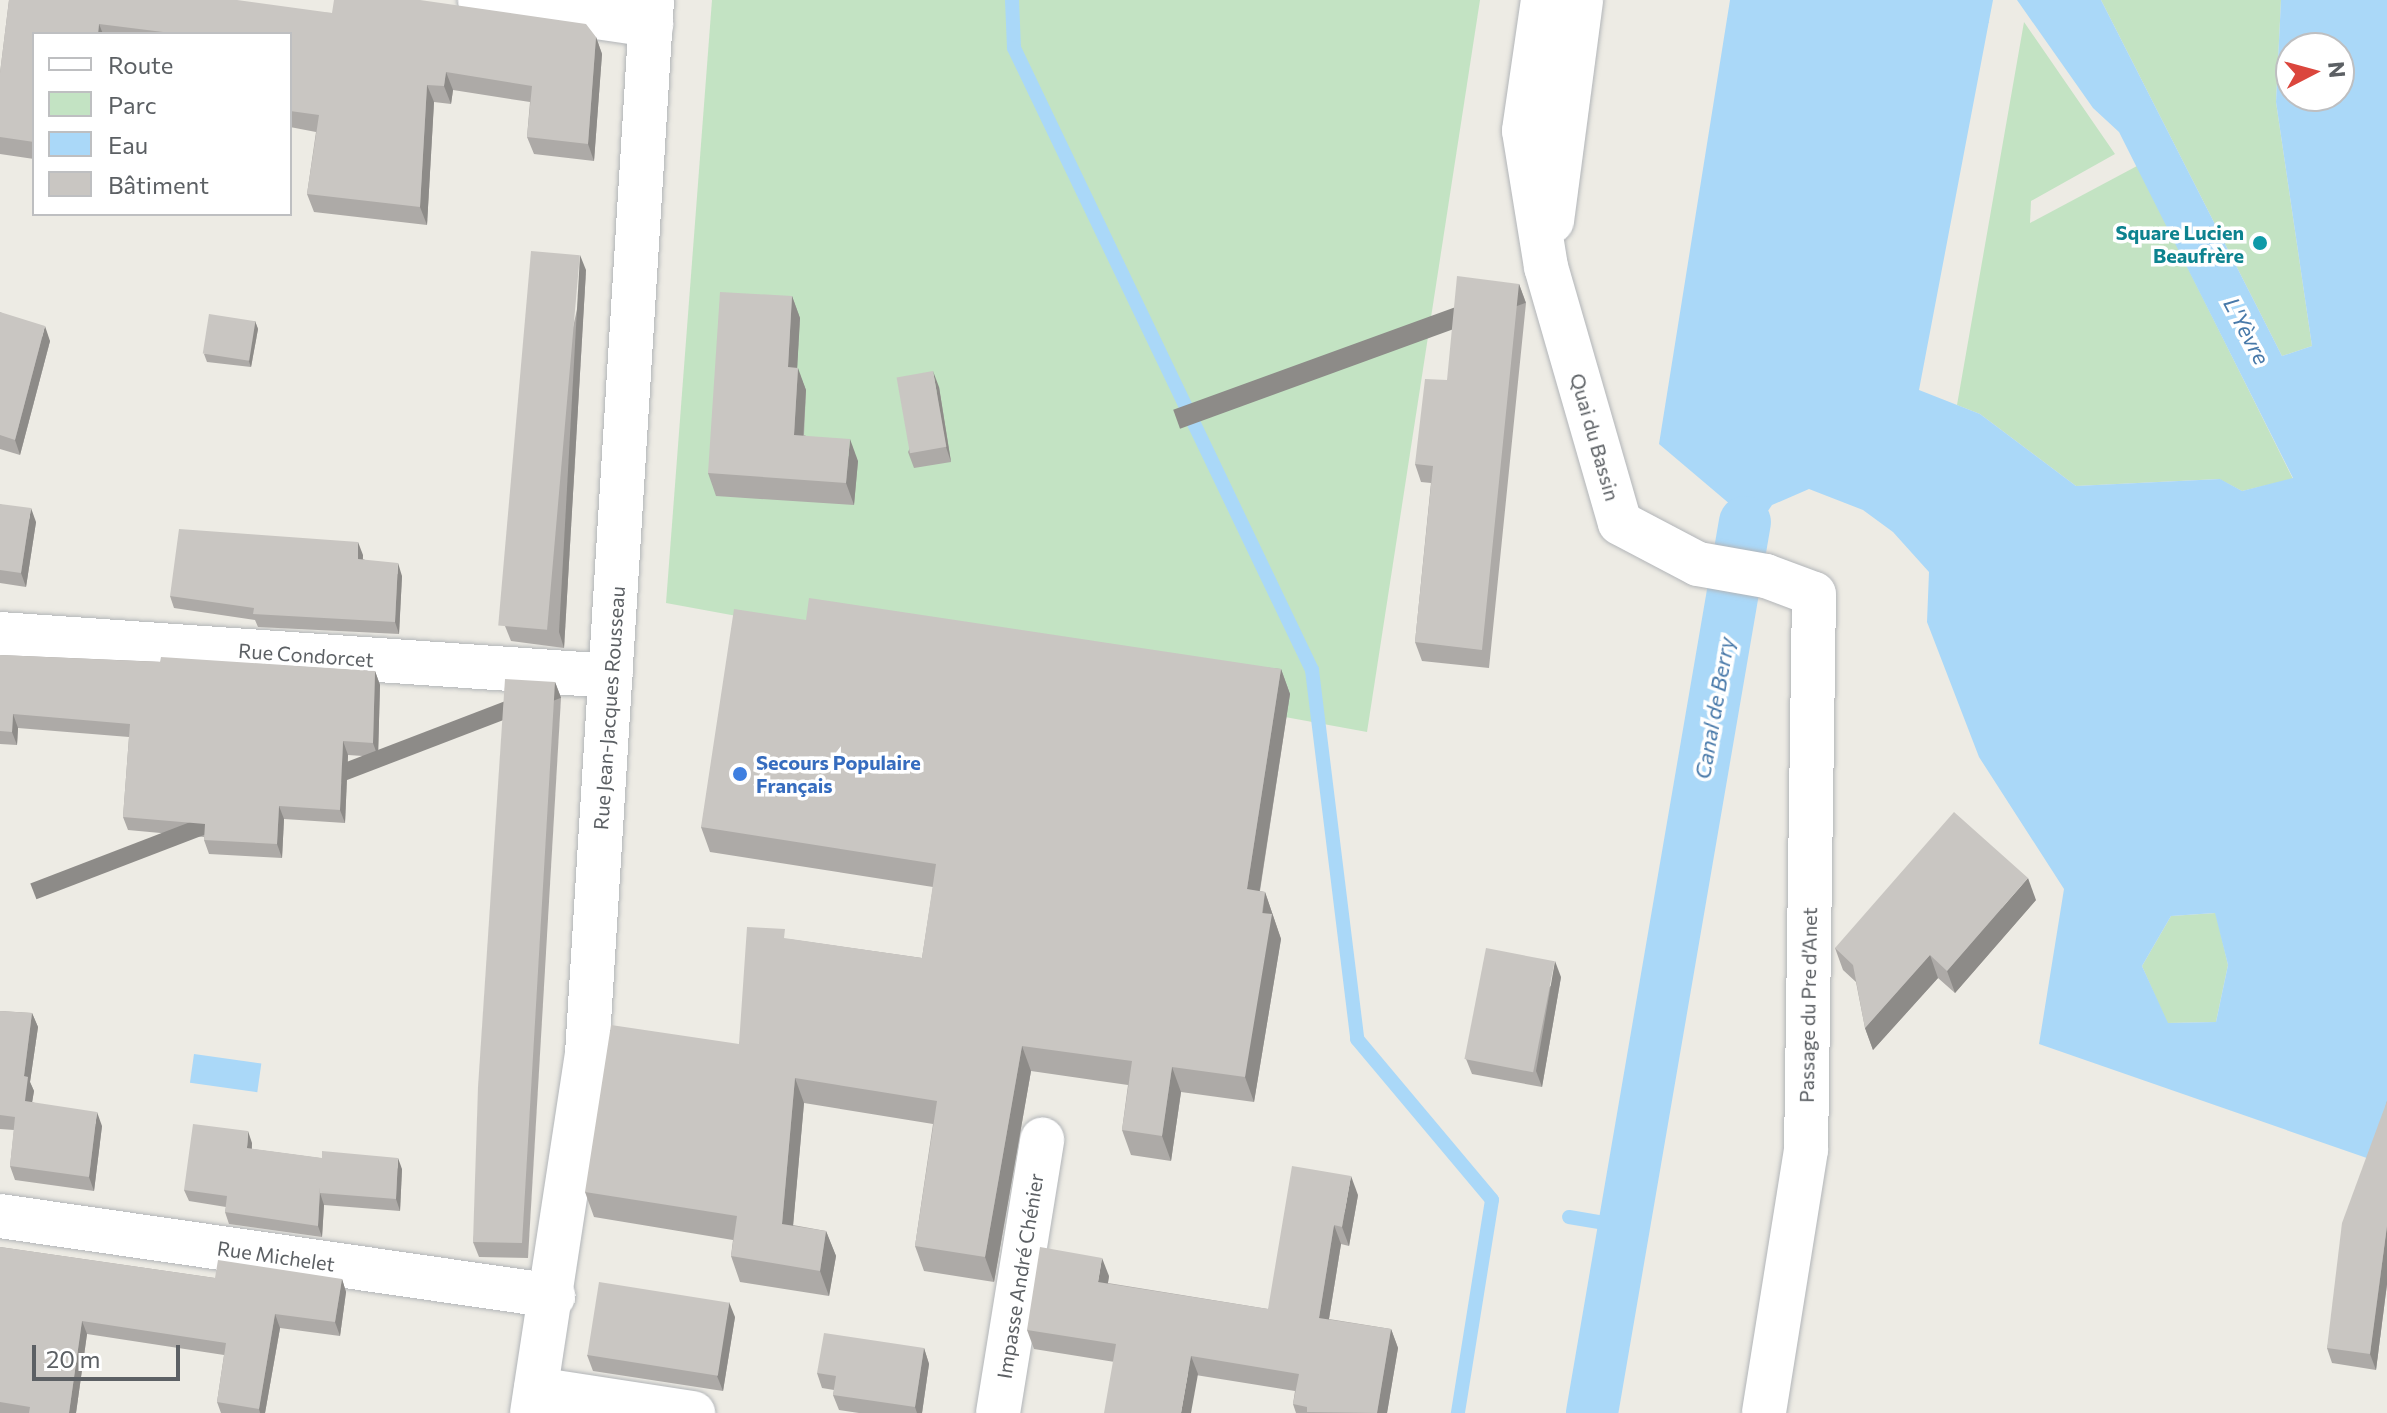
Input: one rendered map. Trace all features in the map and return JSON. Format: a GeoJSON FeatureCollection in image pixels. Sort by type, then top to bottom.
{"type":"FeatureCollection","features":[{"type":"Feature","properties":{"kind":"street"},"geometry":{"type":"LineString","coordinates":[[480,0],[652,12]]}},
{"type":"Feature","properties":{"kind":"street","name":"Quai du Bassin"},"geometry":{"type":"LineString","coordinates":[[1543,0],[1524,131],[1546,267],[1620,523],[1698,564],[1766,576],[1814,594]]}},
{"type":"Feature","properties":{"kind":"street","name":"Quai du Bassin"},"geometry":{"type":"LineString","coordinates":[[1546,267],[1581,0]]}},
{"type":"Feature","properties":{"kind":"street","name":"Rue Jean-Jacques Rousseau"},"geometry":{"type":"LineString","coordinates":[[534,1401],[553,1296],[587,1054],[652,12]]}},
{"type":"Feature","properties":{"kind":"street","name":"Passage du Pre d’Anet"},"geometry":{"type":"LineString","coordinates":[[1764,1413],[1806,1150],[1814,594]]}},
{"type":"Feature","properties":{"kind":"street","name":"Rue Condorcet"},"geometry":{"type":"LineString","coordinates":[[0,634],[611,676]]}},
{"type":"Feature","properties":{"kind":"street","name":"Impasse André Chénier"},"geometry":{"type":"LineString","coordinates":[[998,1413],[1042,1140]]}},
{"type":"Feature","properties":{"kind":"street","name":"Rue Michelet"},"geometry":{"type":"LineString","coordinates":[[0,1216],[553,1296]]}},
{"type":"Feature","properties":{"kind":"street"},"geometry":{"type":"LineString","coordinates":[[534,1401],[693,1413]]}},
{"type":"Feature","properties":{"kind":"green space"},"geometry":{"type":"Polygon","coordinates":[[[712,0],[1480,0],[1367,732],[666,603],[712,0]]]}},
{"type":"Feature","properties":{"kind":"green space","name":"Square Lucien Beaufrère"},"geometry":{"type":"Polygon","coordinates":[[[2101,0],[2281,0],[2279,32],[2275,32],[2275,112],[2277,112],[2312,346],[2282,356],[2101,0]]]}},
{"type":"Feature","properties":{"kind":"green space"},"geometry":{"type":"Polygon","coordinates":[[[2024,22],[2115,154],[2031,201],[2030,223],[2137,166],[2293,479],[2242,491],[2219,479],[2076,486],[1980,414],[1957,405],[2024,22]]]}},
{"type":"Feature","properties":{"kind":"green space"},"geometry":{"type":"Polygon","coordinates":[[[2216,913],[2228,965],[2216,1022],[2167,1023],[2142,966],[2171,916],[2216,913]]]}},
{"type":"Feature","properties":{"kind":"water","name":"L'Yèvre"},"geometry":{"type":"Polygon","coordinates":[[[1730,0],[1993,0],[1919,390],[1980,414],[2076,486],[2220,479],[2242,491],[2293,478],[2119,132],[2093,108],[2017,0],[2101,0],[2282,356],[2312,346],[2277,112],[2355,112],[2355,32],[2279,32],[2281,0],[2387,0],[2387,1165],[2039,1044],[2064,889],[1979,757],[1927,622],[1929,572],[1893,532],[1863,510],[1809,489],[1772,505],[1759,524],[1753,551],[1731,547],[1731,505],[1659,444],[1730,0]],[[2215,913],[2171,916],[2142,966],[2168,1023],[2216,1022],[2228,965],[2215,913]]]}},
{"type":"Feature","properties":{"kind":"water"},"geometry":{"type":"Polygon","coordinates":[[[194,1054],[261,1063],[257,1092],[190,1083],[194,1054]]]}},
{"type":"Feature","properties":{"kind":"building"},"geometry":{"type":"Polygon","coordinates":[[[9,0],[237,0],[332,13],[334,0],[420,0],[586,24],[596,37],[588,144],[527,137],[532,86],[446,72],[444,86],[427,85],[420,207],[307,194],[319,115],[292,111],[292,32],[163,32],[99,24],[98,32],[32,32],[32,142],[0,137],[0,73],[9,0]]]}},
{"type":"Feature","properties":{"kind":"building"},"geometry":{"type":"Polygon","coordinates":[[[531,251],[580,255],[547,630],[498,626],[531,251]]]}},
{"type":"Feature","properties":{"kind":"building"},"geometry":{"type":"Polygon","coordinates":[[[1457,276],[1519,284],[1482,650],[1415,642],[1433,466],[1415,464],[1425,379],[1447,380],[1457,276]]]}},
{"type":"Feature","properties":{"kind":"building"},"geometry":{"type":"Polygon","coordinates":[[[720,292],[792,296],[788,367],[798,368],[794,435],[850,439],[846,483],[708,473],[720,292]]]}},
{"type":"Feature","properties":{"kind":"building"},"geometry":{"type":"Polygon","coordinates":[[[0,312],[45,326],[15,440],[0,435],[0,312]]]}},
{"type":"Feature","properties":{"kind":"building"},"geometry":{"type":"Polygon","coordinates":[[[209,314],[255,321],[249,361],[203,354],[209,314]]]}},
{"type":"Feature","properties":{"kind":"building"},"geometry":{"type":"Polygon","coordinates":[[[933,371],[946,447],[910,453],[897,377],[933,371]]]}},
{"type":"Feature","properties":{"kind":"building"},"geometry":{"type":"Polygon","coordinates":[[[0,504],[31,508],[21,573],[0,570],[0,504]]]}},
{"type":"Feature","properties":{"kind":"building"},"geometry":{"type":"Polygon","coordinates":[[[179,529],[358,542],[358,559],[398,563],[395,622],[253,614],[254,608],[170,596],[179,529]]]}},
{"type":"Feature","properties":{"kind":"building"},"geometry":{"type":"Polygon","coordinates":[[[809,598],[1281,669],[1247,889],[1265,892],[1262,913],[1272,914],[1245,1077],[1172,1067],[1162,1136],[1122,1130],[1132,1061],[1022,1046],[985,1257],[915,1246],[937,1101],[795,1078],[782,1224],[826,1231],[820,1271],[731,1256],[737,1216],[585,1192],[611,1025],[739,1044],[747,927],[785,929],[784,938],[922,958],[936,864],[701,827],[734,609],[806,620],[809,598]]]}},
{"type":"Feature","properties":{"kind":"building"},"geometry":{"type":"Polygon","coordinates":[[[0,655],[160,662],[161,657],[375,671],[373,743],[343,741],[340,810],[279,806],[277,844],[204,840],[205,824],[123,817],[130,724],[13,714],[12,732],[0,731],[0,655]]]}},
{"type":"Feature","properties":{"kind":"building"},"geometry":{"type":"Polygon","coordinates":[[[505,679],[555,682],[522,1243],[473,1242],[478,1087],[505,679]]]}},
{"type":"Feature","properties":{"kind":"building"},"geometry":{"type":"Polygon","coordinates":[[[1954,812],[2028,878],[1947,971],[1930,955],[1865,1028],[1853,965],[1835,948],[1954,812]]]}},
{"type":"Feature","properties":{"kind":"building"},"geometry":{"type":"Polygon","coordinates":[[[1486,948],[1555,961],[1533,1072],[1464,1059],[1486,948]]]}},
{"type":"Feature","properties":{"kind":"building"},"geometry":{"type":"Polygon","coordinates":[[[0,1011],[32,1013],[24,1076],[28,1077],[25,1101],[97,1112],[89,1177],[10,1166],[15,1117],[0,1115],[0,1011]]]}},
{"type":"Feature","properties":{"kind":"building"},"geometry":{"type":"Polygon","coordinates":[[[2387,1101],[2387,1226],[2370,1354],[2327,1348],[2342,1223],[2387,1101]]]}},
{"type":"Feature","properties":{"kind":"building"},"geometry":{"type":"Polygon","coordinates":[[[193,1124],[248,1131],[247,1148],[322,1158],[322,1151],[398,1158],[396,1199],[320,1193],[320,1187],[318,1226],[225,1212],[227,1196],[184,1190],[193,1124]]]}},
{"type":"Feature","properties":{"kind":"building"},"geometry":{"type":"Polygon","coordinates":[[[1292,1166],[1351,1176],[1342,1227],[1334,1225],[1319,1318],[1391,1329],[1377,1413],[1307,1412],[1307,1407],[1293,1404],[1299,1374],[1191,1356],[1181,1413],[1104,1413],[1116,1344],[1027,1330],[1040,1247],[1102,1258],[1098,1282],[1268,1309],[1292,1166]]]}},
{"type":"Feature","properties":{"kind":"building"},"geometry":{"type":"Polygon","coordinates":[[[0,1247],[215,1278],[218,1260],[342,1279],[335,1322],[275,1314],[259,1409],[217,1402],[226,1343],[82,1321],[69,1413],[29,1413],[30,1407],[0,1402],[0,1247]]]}},
{"type":"Feature","properties":{"kind":"building"},"geometry":{"type":"Polygon","coordinates":[[[599,1282],[729,1303],[718,1376],[587,1355],[599,1282]]]}},
{"type":"Feature","properties":{"kind":"building"},"geometry":{"type":"Polygon","coordinates":[[[824,1333],[924,1348],[915,1407],[833,1395],[836,1376],[817,1373],[824,1333]]]}},
{"type":"Feature","properties":{"kind":"waterway"},"geometry":{"type":"LineString","coordinates":[[1012,0],[1014,48],[1312,670],[1357,1039],[1492,1200],[1458,1413]]}},
{"type":"Feature","properties":{"kind":"waterway","name":"Canal de Berry"},"geometry":{"type":"LineString","coordinates":[[1592,1413],[1745,522]]}},
{"type":"Feature","properties":{"kind":"waterway"},"geometry":{"type":"LineString","coordinates":[[1569,1217],[1623,1226]]}},
{"type":"Feature","properties":{"kind":"place","name":"Square Lucien Beaufrère"},"geometry":{"type":"Point","coordinates":[2260,243]}},
{"type":"Feature","properties":{"kind":"place","name":"Secours Populaire Français"},"geometry":{"type":"Point","coordinates":[740,774]}}]}
